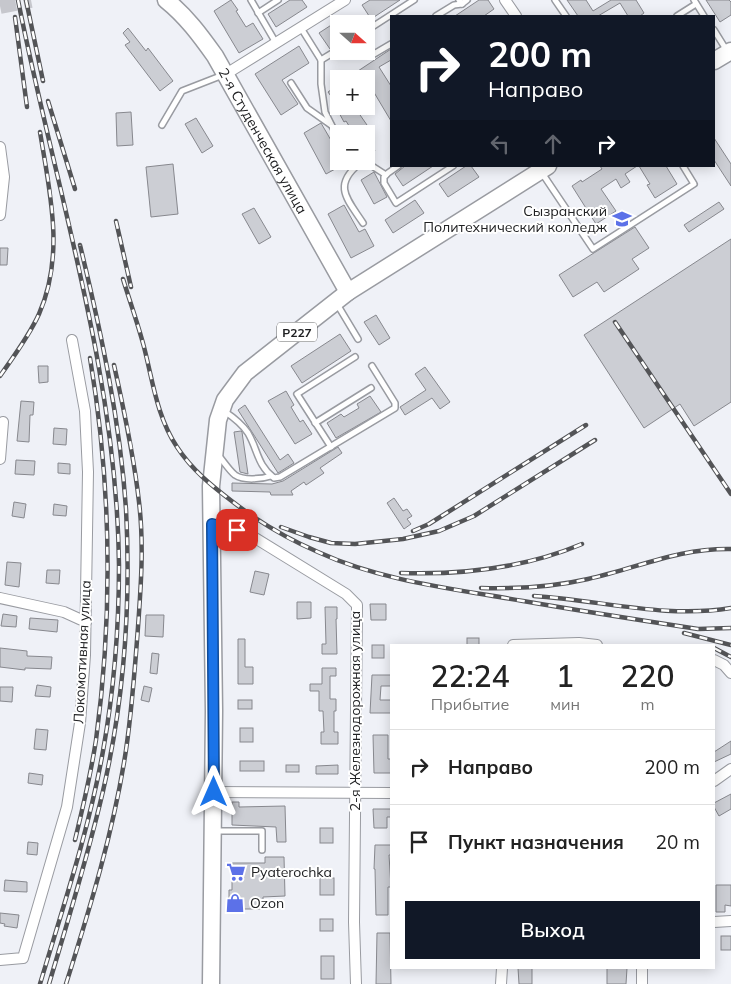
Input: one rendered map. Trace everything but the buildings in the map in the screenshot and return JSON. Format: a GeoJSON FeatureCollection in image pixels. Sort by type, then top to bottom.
{"type":"FeatureCollection","features":[{"type":"Feature","properties":{"kind":"main road","name":"2-я Студенческая улица"},"geometry":{"type":"LineString","coordinates":[[166,0],[196,30],[226,74],[342,296]]}},
{"type":"Feature","properties":{"kind":"main road"},"geometry":{"type":"LineString","coordinates":[[715,61],[729,52]]}},
{"type":"Feature","properties":{"kind":"main road","name":"Р227"},"geometry":{"type":"LineString","coordinates":[[211,984],[214,792],[211,486],[218,420],[225,400],[245,373],[342,296],[544,168]]}},
{"type":"Feature","properties":{"kind":"street"},"geometry":{"type":"LineString","coordinates":[[226,74],[346,0]]}},
{"type":"Feature","properties":{"kind":"street"},"geometry":{"type":"LineString","coordinates":[[505,0],[515,15]]}},
{"type":"Feature","properties":{"kind":"street"},"geometry":{"type":"LineString","coordinates":[[0,147],[4,177],[0,215]]}},
{"type":"Feature","properties":{"kind":"street","name":"Локомотивная улица"},"geometry":{"type":"LineString","coordinates":[[0,960],[22,958],[67,807],[80,723],[86,622],[88,472],[85,411],[72,340]]}},
{"type":"Feature","properties":{"kind":"street"},"geometry":{"type":"LineString","coordinates":[[0,459],[3,422]]}},
{"type":"Feature","properties":{"kind":"street","name":"2-я Железнодорожная улица"},"geometry":{"type":"LineString","coordinates":[[212,524],[247,533],[346,594],[357,605],[354,922],[356,984]]}},
{"type":"Feature","properties":{"kind":"street"},"geometry":{"type":"LineString","coordinates":[[0,598],[64,612],[86,622]]}},
{"type":"Feature","properties":{"kind":"street"},"geometry":{"type":"LineString","coordinates":[[546,644],[588,644]]}},
{"type":"Feature","properties":{"kind":"street"},"geometry":{"type":"LineString","coordinates":[[715,660],[724,665],[731,673]]}},
{"type":"Feature","properties":{"kind":"street"},"geometry":{"type":"LineString","coordinates":[[715,780],[731,769]]}},
{"type":"Feature","properties":{"kind":"street"},"geometry":{"type":"LineString","coordinates":[[214,792],[390,793]]}},
{"type":"Feature","properties":{"kind":"street"},"geometry":{"type":"LineString","coordinates":[[715,922],[731,921]]}},
{"type":"Feature","properties":{"kind":"street"},"geometry":{"type":"LineString","coordinates":[[501,984],[502,969]]}},
{"type":"Feature","properties":{"kind":"street"},"geometry":{"type":"LineString","coordinates":[[642,969],[642,984]]}},
{"type":"Feature","properties":{"kind":"lane"},"geometry":{"type":"LineString","coordinates":[[251,0],[276,43]]}},
{"type":"Feature","properties":{"kind":"lane"},"geometry":{"type":"LineString","coordinates":[[258,13],[278,0]]}},
{"type":"Feature","properties":{"kind":"lane"},"geometry":{"type":"LineString","coordinates":[[391,15],[414,0]]}},
{"type":"Feature","properties":{"kind":"lane"},"geometry":{"type":"LineString","coordinates":[[438,15],[467,0]]}},
{"type":"Feature","properties":{"kind":"lane"},"geometry":{"type":"LineString","coordinates":[[556,0],[565,15]]}},
{"type":"Feature","properties":{"kind":"lane"},"geometry":{"type":"LineString","coordinates":[[678,15],[695,2],[703,15]]}},
{"type":"Feature","properties":{"kind":"lane"},"geometry":{"type":"LineString","coordinates":[[375,25],[390,16]]}},
{"type":"Feature","properties":{"kind":"lane"},"geometry":{"type":"LineString","coordinates":[[301,28],[321,60],[321,84],[325,112],[332,125]]}},
{"type":"Feature","properties":{"kind":"lane"},"geometry":{"type":"LineString","coordinates":[[715,31],[729,52]]}},
{"type":"Feature","properties":{"kind":"lane"},"geometry":{"type":"LineString","coordinates":[[375,53],[390,45]]}},
{"type":"Feature","properties":{"kind":"lane"},"geometry":{"type":"LineString","coordinates":[[321,60],[330,54]]}},
{"type":"Feature","properties":{"kind":"lane"},"geometry":{"type":"LineString","coordinates":[[162,125],[182,91],[226,74]]}},
{"type":"Feature","properties":{"kind":"lane"},"geometry":{"type":"LineString","coordinates":[[290,83],[307,108],[331,125]]}},
{"type":"Feature","properties":{"kind":"lane"},"geometry":{"type":"LineString","coordinates":[[397,167],[384,177],[384,183],[396,203],[452,167]]}},
{"type":"Feature","properties":{"kind":"lane"},"geometry":{"type":"LineString","coordinates":[[442,167],[444,172]]}},
{"type":"Feature","properties":{"kind":"lane"},"geometry":{"type":"LineString","coordinates":[[544,168],[593,249],[694,184],[684,167]]}},
{"type":"Feature","properties":{"kind":"lane"},"geometry":{"type":"LineString","coordinates":[[375,168],[386,175]]}},
{"type":"Feature","properties":{"kind":"lane"},"geometry":{"type":"LineString","coordinates":[[353,170],[347,177],[344,187],[346,197],[363,223]]}},
{"type":"Feature","properties":{"kind":"lane"},"geometry":{"type":"LineString","coordinates":[[342,296],[358,339]]}},
{"type":"Feature","properties":{"kind":"lane"},"geometry":{"type":"LineString","coordinates":[[330,448],[296,394],[355,357]]}},
{"type":"Feature","properties":{"kind":"lane"},"geometry":{"type":"LineString","coordinates":[[214,453],[220,457],[235,475],[241,478],[258,479],[271,476],[274,478],[286,475],[395,408],[395,403],[372,366]]}},
{"type":"Feature","properties":{"kind":"lane"},"geometry":{"type":"LineString","coordinates":[[315,423],[371,388]]}},
{"type":"Feature","properties":{"kind":"lane"},"geometry":{"type":"LineString","coordinates":[[222,409],[242,425],[252,441],[260,463],[271,476]]}},
{"type":"Feature","properties":{"kind":"lane"},"geometry":{"type":"LineString","coordinates":[[213,831],[262,831],[262,850]]}},
{"type":"Feature","properties":{"kind":"tunnel"},"geometry":{"type":"LineString","coordinates":[[0,6],[31,0]]}},
{"type":"Feature","properties":{"kind":"railway"},"geometry":{"type":"LineString","coordinates":[[18,0],[82,281],[96,351],[108,422],[116,493],[119,565],[115,658],[103,751],[83,839],[40,984]]}},
{"type":"Feature","properties":{"kind":"railway"},"geometry":{"type":"LineString","coordinates":[[26,0],[43,81]]}},
{"type":"Feature","properties":{"kind":"railway"},"geometry":{"type":"LineString","coordinates":[[15,17],[27,107]]}},
{"type":"Feature","properties":{"kind":"railway"},"geometry":{"type":"LineString","coordinates":[[48,101],[75,189]]}},
{"type":"Feature","properties":{"kind":"railway"},"geometry":{"type":"LineString","coordinates":[[0,376],[26,338],[39,314],[47,292],[52,269],[53,224],[51,201],[40,132]]}},
{"type":"Feature","properties":{"kind":"railway"},"geometry":{"type":"LineString","coordinates":[[116,221],[131,287]]}},
{"type":"Feature","properties":{"kind":"railway"},"geometry":{"type":"LineString","coordinates":[[49,984],[103,791],[121,687],[126,616],[126,509],[119,442],[102,343],[80,245]]}},
{"type":"Feature","properties":{"kind":"railway"},"geometry":{"type":"LineString","coordinates":[[123,279],[142,338],[160,411],[170,436],[189,463],[210,484],[274,530],[342,562],[419,583],[698,629],[731,628]]}},
{"type":"Feature","properties":{"kind":"railway"},"geometry":{"type":"LineString","coordinates":[[615,322],[731,494]]}},
{"type":"Feature","properties":{"kind":"railway"},"geometry":{"type":"LineString","coordinates":[[75,840],[96,740],[105,645],[107,597],[106,501],[97,405],[90,358]]}},
{"type":"Feature","properties":{"kind":"railway"},"geometry":{"type":"LineString","coordinates":[[66,984],[92,898],[115,810],[128,735],[136,658],[142,564],[141,517],[132,450],[114,365]]}},
{"type":"Feature","properties":{"kind":"railway"},"geometry":{"type":"LineString","coordinates":[[413,531],[429,524],[586,425]]}},
{"type":"Feature","properties":{"kind":"railway"},"geometry":{"type":"LineString","coordinates":[[281,527],[331,543],[355,544],[403,539],[439,531],[474,516],[595,440]]}},
{"type":"Feature","properties":{"kind":"railway"},"geometry":{"type":"LineString","coordinates":[[401,573],[447,573],[493,568],[538,559],[582,544]]}},
{"type":"Feature","properties":{"kind":"railway"},"geometry":{"type":"LineString","coordinates":[[481,588],[521,588],[562,584],[606,575],[676,555],[731,549]]}},
{"type":"Feature","properties":{"kind":"railway"},"geometry":{"type":"LineString","coordinates":[[534,596],[658,610],[707,611],[731,608]]}},
{"type":"Feature","properties":{"kind":"railway"},"geometry":{"type":"LineString","coordinates":[[684,633],[731,645]]}},
{"type":"Feature","properties":{"kind":"railway"},"geometry":{"type":"LineString","coordinates":[[715,649],[731,657]]}},
{"type":"Feature","properties":{"kind":"place","name":"Сызранский Политехнический колледж"},"geometry":{"type":"Point","coordinates":[622,219]}},
{"type":"Feature","properties":{"kind":"place","name":"Pyaterochka"},"geometry":{"type":"Point","coordinates":[236,872]}},
{"type":"Feature","properties":{"kind":"place","name":"Ozon"},"geometry":{"type":"Point","coordinates":[235,903]}},
{"type":"Feature","properties":{"kind":"route"},"geometry":{"type":"LineString","coordinates":[[214,792],[212,524],[237,530]]}}]}
